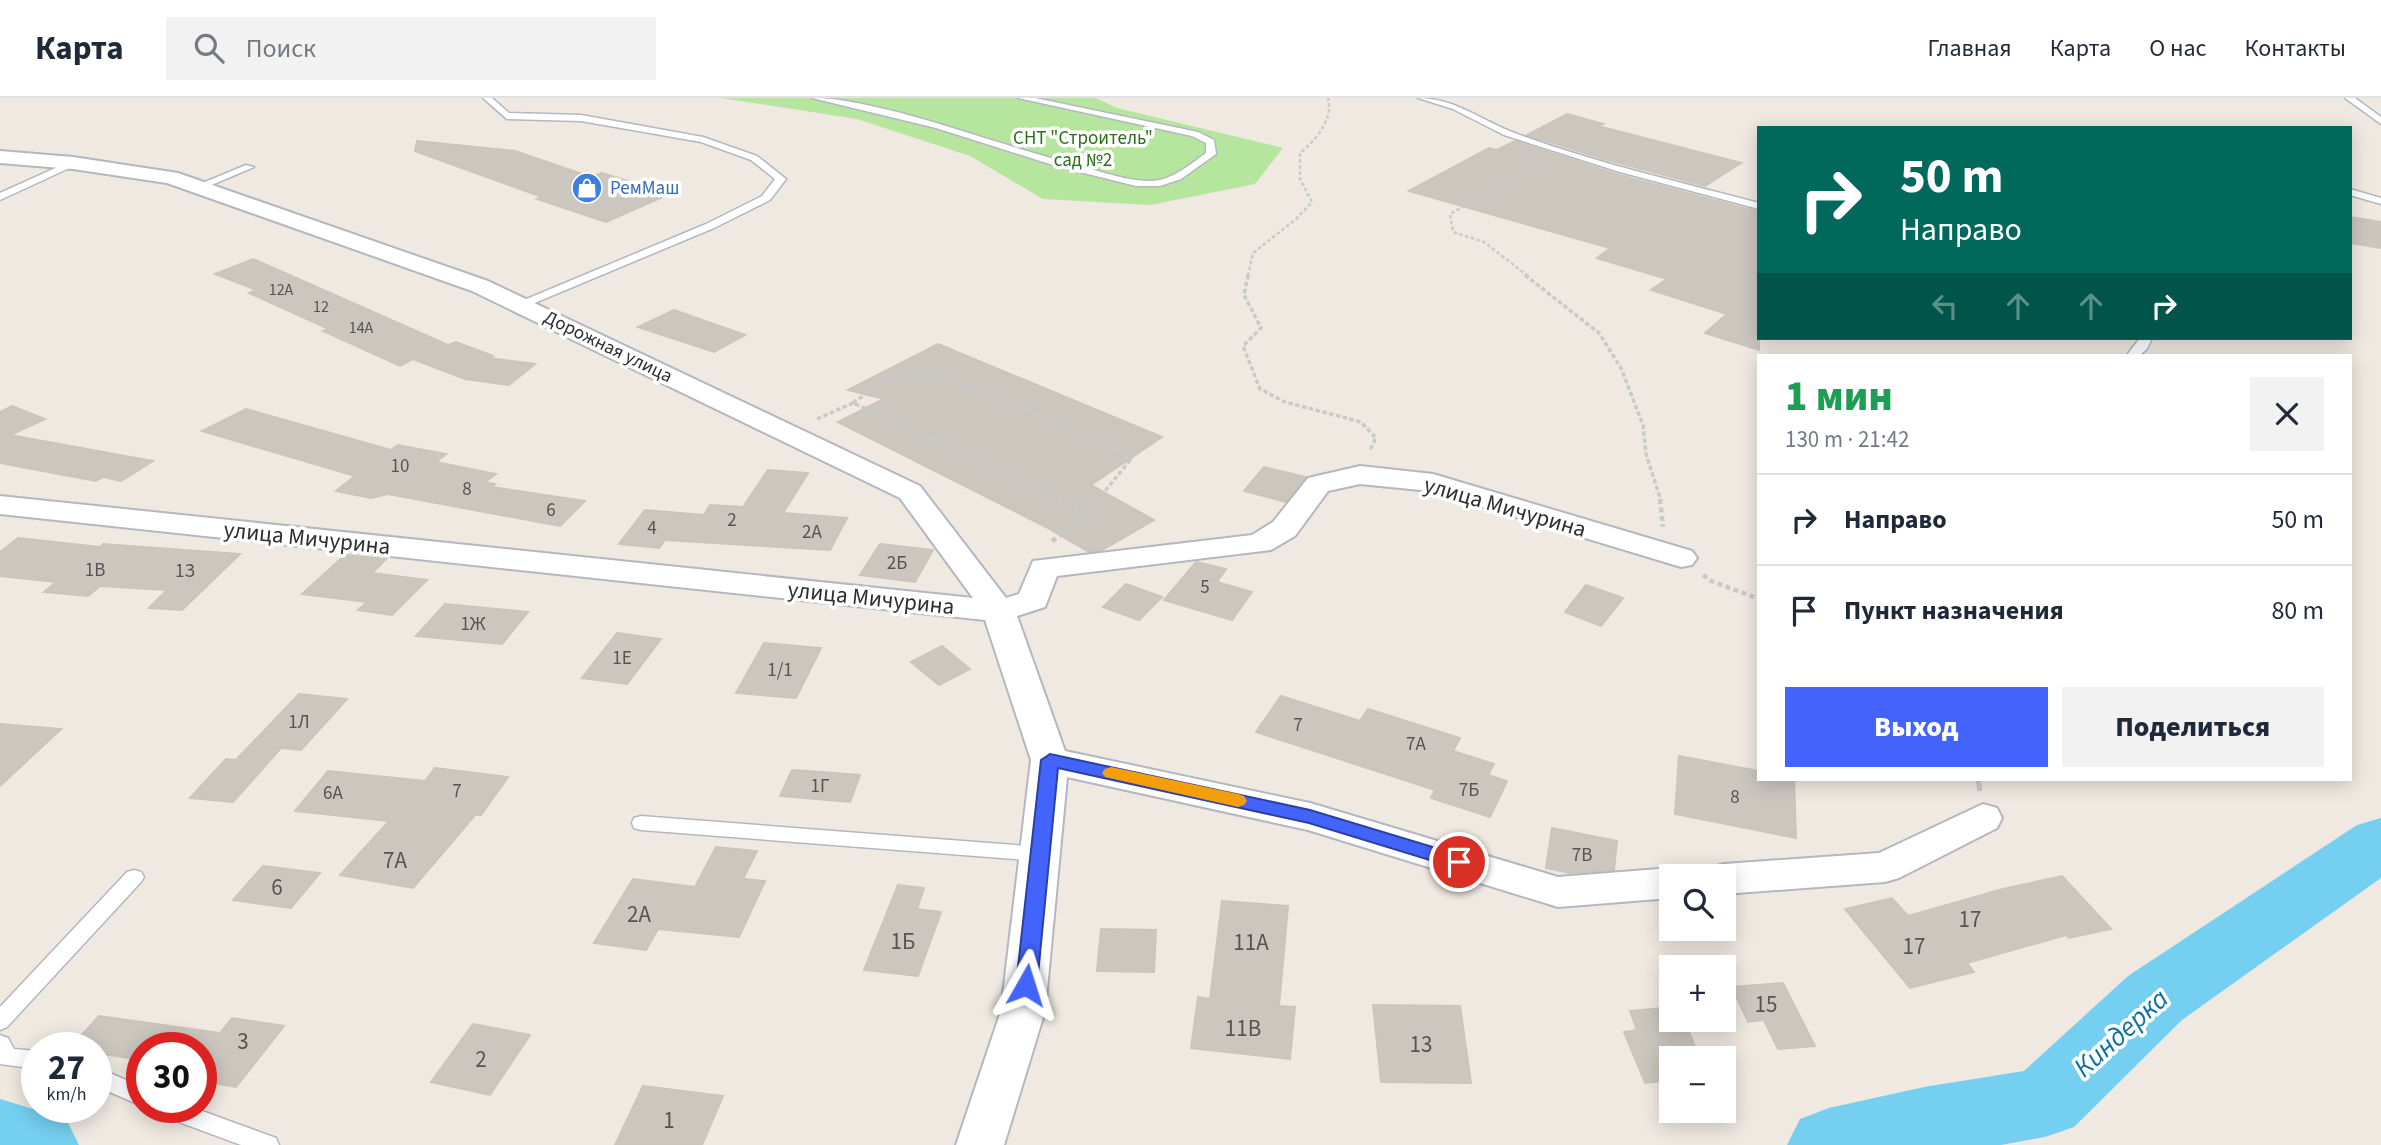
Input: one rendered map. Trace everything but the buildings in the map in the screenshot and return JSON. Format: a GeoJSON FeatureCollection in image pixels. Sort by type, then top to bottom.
{"type":"FeatureCollection","features":[{"type":"Feature","properties":{"kind":"street","name":"Дорожная улица"},"geometry":{"type":"LineString","coordinates":[[5,160],[73,163],[171,177],[480,286],[910,492],[999,611],[1050,760]]}},
{"type":"Feature","properties":{"kind":"street","name":"улица Мичурина"},"geometry":{"type":"LineString","coordinates":[[0,505],[999,611],[1033,600],[1044,568],[1260,543],[1284,529],[1318,484],[1360,474],[1433,482],[1681,558]]}},
{"type":"Feature","properties":{"kind":"street"},"geometry":{"type":"LineString","coordinates":[[980,1145],[1023,1011],[1050,760],[1310,817],[1558,892],[1659,884]]}},
{"type":"Feature","properties":{"kind":"street"},"geometry":{"type":"LineString","coordinates":[[1736,878],[1885,867],[1983,818]]}},
{"type":"Feature","properties":{"kind":"lane"},"geometry":{"type":"LineString","coordinates":[[487,98],[507,116],[582,118],[703,139],[754,158],[781,179],[766,198],[710,226],[521,305]]}},
{"type":"Feature","properties":{"kind":"lane"},"geometry":{"type":"LineString","coordinates":[[816,98],[916,120],[1059,164],[1136,183],[1160,183],[1178,177],[1211,153],[1211,142],[1195,134],[1022,98]]}},
{"type":"Feature","properties":{"kind":"lane"},"geometry":{"type":"LineString","coordinates":[[1422,98],[1456,107],[1507,133],[1623,170],[1757,205]]}},
{"type":"Feature","properties":{"kind":"lane"},"geometry":{"type":"LineString","coordinates":[[2349,98],[2381,121]]}},
{"type":"Feature","properties":{"kind":"lane"},"geometry":{"type":"LineString","coordinates":[[0,197],[73,163]]}},
{"type":"Feature","properties":{"kind":"lane"},"geometry":{"type":"LineString","coordinates":[[198,187],[249,167]]}},
{"type":"Feature","properties":{"kind":"lane"},"geometry":{"type":"LineString","coordinates":[[2352,193],[2381,201]]}},
{"type":"Feature","properties":{"kind":"lane"},"geometry":{"type":"LineString","coordinates":[[2134,354],[2144,346],[2146,340]]}},
{"type":"Feature","properties":{"kind":"lane"},"geometry":{"type":"LineString","coordinates":[[641,823],[1040,854]]}},
{"type":"Feature","properties":{"kind":"lane"},"geometry":{"type":"LineString","coordinates":[[0,1021],[134,877]]}},
{"type":"Feature","properties":{"kind":"lane"},"geometry":{"type":"LineString","coordinates":[[0,1044],[7,1057],[21,1058]]}},
{"type":"Feature","properties":{"kind":"lane"},"geometry":{"type":"LineString","coordinates":[[209,1123],[268,1145]]}},
{"type":"Feature","properties":{"kind":"path"},"geometry":{"type":"LineString","coordinates":[[1328,98],[1330,100],[1327,116],[1318,139],[1300,153],[1297,172],[1302,188],[1312,202],[1296,219],[1253,253],[1244,295],[1261,328],[1243,346],[1260,389],[1285,402],[1361,422],[1376,438],[1360,474]]}},
{"type":"Feature","properties":{"kind":"path"},"geometry":{"type":"LineString","coordinates":[[1564,151],[1450,214],[1454,232],[1484,242],[1599,333],[1621,368],[1643,425],[1646,454],[1660,494],[1664,531],[1681,558],[1710,581],[1757,598]]}},
{"type":"Feature","properties":{"kind":"path"},"geometry":{"type":"LineString","coordinates":[[1044,568],[1042,548],[1078,524],[1087,514],[1130,460],[1104,442],[924,367],[900,370],[853,402],[967,453],[1087,514]]}},
{"type":"Feature","properties":{"kind":"green space","name":"СНТ \"Строитель\" сад №2"},"geometry":{"type":"Polygon","coordinates":[[[721,98],[1096,98],[1117,108],[1283,148],[1255,184],[1150,205],[1043,199],[970,156],[857,119],[721,98]]]}},
{"type":"Feature","properties":{"kind":"waterway","name":"Киндерка"},"geometry":{"type":"LineString","coordinates":[[1829,1145],[1924,1123],[2045,1102],[2155,998],[2381,843]]}},
{"type":"Feature","properties":{"kind":"waterway","name":"Киндерка"},"geometry":{"type":"LineString","coordinates":[[0,1135],[37,1145]]}},
{"type":"Feature","properties":{"kind":"slow traffic"},"geometry":{"type":"LineString","coordinates":[[1111,773],[1238,801]]}},
{"type":"Feature","properties":{"kind":"place","name":"РемМаш"},"geometry":{"type":"Point","coordinates":[587,188]}},
{"type":"Feature","properties":{"kind":"route"},"geometry":{"type":"LineString","coordinates":[[1026,985],[1050,760],[1310,817],[1459,862]]}}]}
